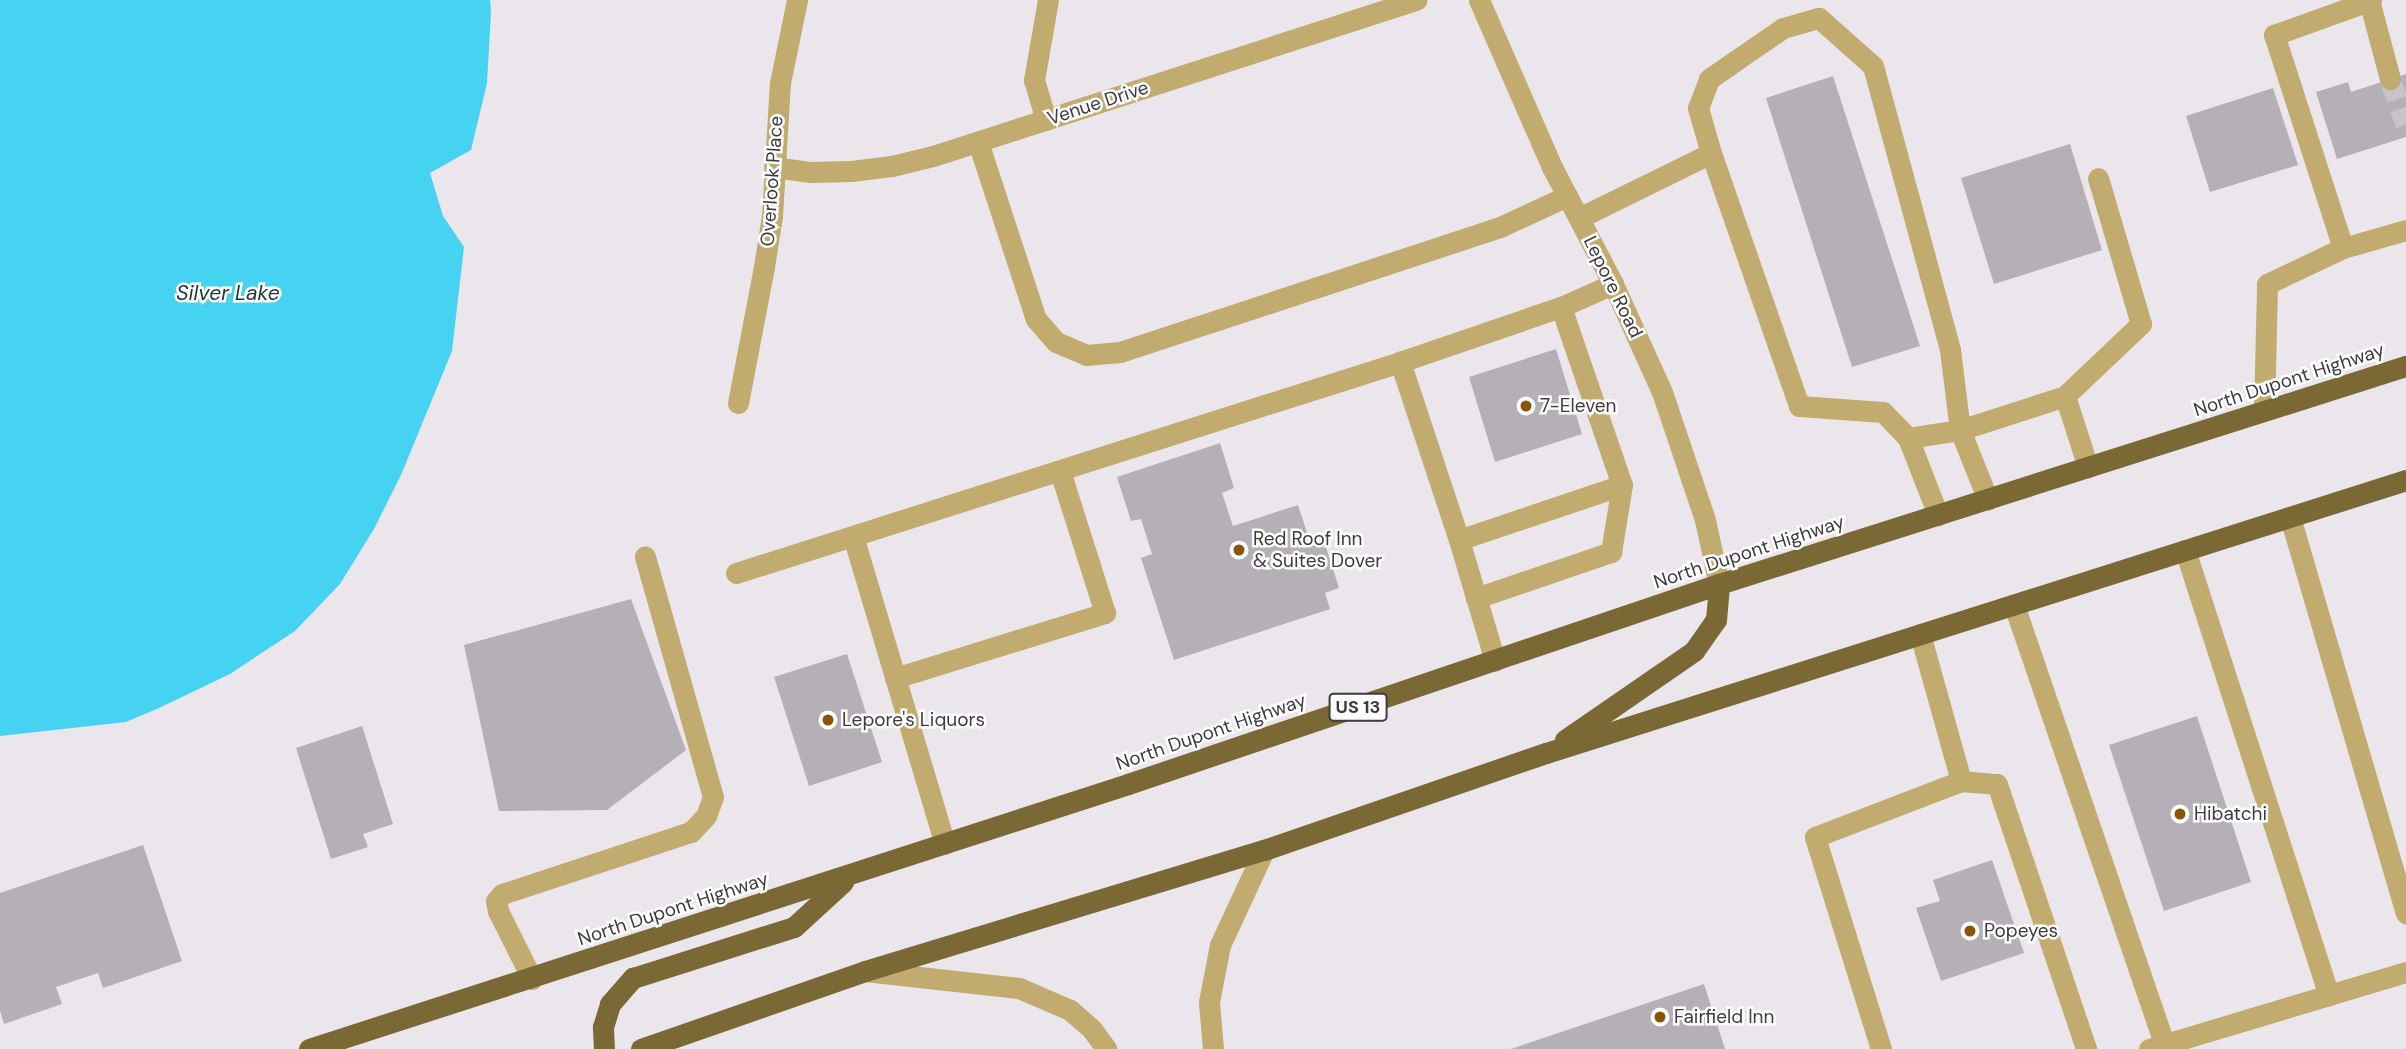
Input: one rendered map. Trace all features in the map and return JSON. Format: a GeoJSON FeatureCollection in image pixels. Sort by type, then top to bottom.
{"type":"FeatureCollection","features":[{"type":"Feature","properties":{"kind":"highway","name":"North Dupont Highway"},"geometry":{"type":"LineString","coordinates":[[309,1049],[849,876],[1719,584],[2406,366]]}},
{"type":"Feature","properties":{"kind":"highway"},"geometry":{"type":"LineString","coordinates":[[640,1049],[865,971],[1264,850],[1546,753],[2406,480]]}},
{"type":"Feature","properties":{"kind":"highway"},"geometry":{"type":"LineString","coordinates":[[1546,753],[1693,651],[1716,620],[1719,584]]}},
{"type":"Feature","properties":{"kind":"highway"},"geometry":{"type":"LineString","coordinates":[[604,1049],[603,1027],[610,1004],[633,978],[794,927],[849,876]]}},
{"type":"Feature","properties":{"kind":"street","name":"Overlook Place"},"geometry":{"type":"LineString","coordinates":[[738,403],[764,267],[779,83],[797,0]]}},
{"type":"Feature","properties":{"kind":"street"},"geometry":{"type":"LineString","coordinates":[[1045,120],[1034,80],[1048,0]]}},
{"type":"Feature","properties":{"kind":"street","name":"Venue Drive"},"geometry":{"type":"LineString","coordinates":[[774,167],[811,172],[892,166],[978,142],[1416,0]]}},
{"type":"Feature","properties":{"kind":"street","name":"Lepore Road"},"geometry":{"type":"LineString","coordinates":[[1479,0],[1503,61],[1567,196],[1613,284],[1662,392],[1687,459],[1719,584]]}},
{"type":"Feature","properties":{"kind":"street"},"geometry":{"type":"LineString","coordinates":[[2343,248],[2274,35],[2370,0],[2390,79]]}},
{"type":"Feature","properties":{"kind":"street"},"geometry":{"type":"LineString","coordinates":[[1938,515],[1908,438],[1883,412],[1800,406],[1711,153],[1698,108],[1709,79],[1783,27],[1819,18],[1873,66],[1950,349],[1960,430],[1988,500]]}},
{"type":"Feature","properties":{"kind":"street"},"geometry":{"type":"LineString","coordinates":[[978,142],[1036,319],[1044,331],[1070,350],[1086,355],[1119,352],[1500,227],[1567,196]]}},
{"type":"Feature","properties":{"kind":"street"},"geometry":{"type":"LineString","coordinates":[[1579,218],[1711,153]]}},
{"type":"Feature","properties":{"kind":"street"},"geometry":{"type":"LineString","coordinates":[[1908,438],[1960,430],[2065,396],[2141,324],[2098,178]]}},
{"type":"Feature","properties":{"kind":"street"},"geometry":{"type":"LineString","coordinates":[[2264,411],[2267,284],[2343,248],[2406,230]]}},
{"type":"Feature","properties":{"kind":"street"},"geometry":{"type":"LineString","coordinates":[[737,573],[1400,362],[1561,307],[1613,284]]}},
{"type":"Feature","properties":{"kind":"street"},"geometry":{"type":"LineString","coordinates":[[1476,598],[1611,552],[1622,485],[1561,307]]}},
{"type":"Feature","properties":{"kind":"street"},"geometry":{"type":"LineString","coordinates":[[1400,362],[1496,661]]}},
{"type":"Feature","properties":{"kind":"street"},"geometry":{"type":"LineString","coordinates":[[2065,396],[2088,467]]}},
{"type":"Feature","properties":{"kind":"street"},"geometry":{"type":"LineString","coordinates":[[895,678],[1105,613],[1060,471]]}},
{"type":"Feature","properties":{"kind":"street"},"geometry":{"type":"LineString","coordinates":[[1458,540],[1622,485]]}},
{"type":"Feature","properties":{"kind":"street"},"geometry":{"type":"LineString","coordinates":[[2290,517],[2406,913]]}},
{"type":"Feature","properties":{"kind":"street"},"geometry":{"type":"LineString","coordinates":[[853,536],[945,844]]}},
{"type":"Feature","properties":{"kind":"street"},"geometry":{"type":"LineString","coordinates":[[2185,550],[2329,995]]}},
{"type":"Feature","properties":{"kind":"street"},"geometry":{"type":"LineString","coordinates":[[532,979],[498,911],[496,901],[502,894],[691,832],[706,816],[713,797],[645,556]]}},
{"type":"Feature","properties":{"kind":"street"},"geometry":{"type":"LineString","coordinates":[[2014,605],[2156,1046],[2406,972]]}},
{"type":"Feature","properties":{"kind":"street"},"geometry":{"type":"LineString","coordinates":[[1920,634],[1961,781]]}},
{"type":"Feature","properties":{"kind":"street"},"geometry":{"type":"LineString","coordinates":[[1881,1049],[1815,837],[1961,781],[1997,784],[2085,1049]]}},
{"type":"Feature","properties":{"kind":"street"},"geometry":{"type":"LineString","coordinates":[[1213,1049],[1209,1002],[1220,945],[1264,850]]}},
{"type":"Feature","properties":{"kind":"street"},"geometry":{"type":"LineString","coordinates":[[865,971],[1018,988],[1070,1010],[1091,1028],[1106,1049]]}},
{"type":"Feature","properties":{"kind":"water","name":"Silver Lake"},"geometry":{"type":"Polygon","coordinates":[[[0,0],[490,0],[491,13],[487,83],[471,150],[430,173],[443,216],[464,247],[452,351],[401,475],[374,529],[340,584],[295,631],[230,674],[159,708],[126,722],[0,736],[0,0]]]}},
{"type":"Feature","properties":{"kind":"building"},"geometry":{"type":"Polygon","coordinates":[[[2406,74],[2406,137],[2337,159],[2316,92],[2348,82],[2351,92],[2406,74]]]}},
{"type":"Feature","properties":{"kind":"building"},"geometry":{"type":"Polygon","coordinates":[[[1833,76],[1920,346],[1852,367],[1766,98],[1833,76]]]}},
{"type":"Feature","properties":{"kind":"building"},"geometry":{"type":"Polygon","coordinates":[[[2273,88],[2298,165],[2210,192],[2186,116],[2273,88]]]}},
{"type":"Feature","properties":{"kind":"building"},"geometry":{"type":"Polygon","coordinates":[[[2070,144],[2102,250],[1994,284],[1961,178],[2070,144]]]}},
{"type":"Feature","properties":{"kind":"building","name":"7-Eleven"},"geometry":{"type":"Polygon","coordinates":[[[1556,349],[1582,434],[1495,462],[1469,377],[1556,349]]]}},
{"type":"Feature","properties":{"kind":"building","name":"Red Roof Inn & Suites Dover"},"geometry":{"type":"Polygon","coordinates":[[[1220,443],[1234,488],[1222,493],[1233,526],[1298,505],[1311,545],[1324,541],[1339,588],[1325,593],[1330,609],[1174,660],[1141,558],[1152,554],[1141,519],[1131,521],[1117,477],[1220,443]]]}},
{"type":"Feature","properties":{"kind":"building"},"geometry":{"type":"Polygon","coordinates":[[[631,599],[686,750],[607,810],[499,811],[464,645],[631,599]]]}},
{"type":"Feature","properties":{"kind":"building","name":"Lepore's Liquors"},"geometry":{"type":"Polygon","coordinates":[[[847,654],[882,762],[809,786],[774,677],[847,654]]]}},
{"type":"Feature","properties":{"kind":"building","name":"Hibatchi"},"geometry":{"type":"Polygon","coordinates":[[[2197,716],[2251,882],[2164,911],[2109,745],[2197,716]]]}},
{"type":"Feature","properties":{"kind":"building"},"geometry":{"type":"Polygon","coordinates":[[[362,726],[393,824],[363,834],[368,847],[331,859],[296,748],[362,726]]]}},
{"type":"Feature","properties":{"kind":"building"},"geometry":{"type":"Polygon","coordinates":[[[143,845],[182,961],[103,988],[98,973],[56,987],[62,1004],[4,1024],[0,1011],[0,893],[143,845]]]}},
{"type":"Feature","properties":{"kind":"building","name":"Popeyes"},"geometry":{"type":"Polygon","coordinates":[[[1992,860],[2024,953],[1941,981],[1916,908],[1940,901],[1933,880],[1992,860]]]}},
{"type":"Feature","properties":{"kind":"building","name":"Fairfield Inn"},"geometry":{"type":"Polygon","coordinates":[[[1704,984],[1725,1049],[1511,1049],[1704,984]]]}},
{"type":"Feature","properties":{"kind":"tunnel"},"geometry":{"type":"LineString","coordinates":[[2390,79],[2406,124]]}},
{"type":"Feature","properties":{"kind":"place","name":"7-Eleven"},"geometry":{"type":"Point","coordinates":[1526,406]}},
{"type":"Feature","properties":{"kind":"place","name":"Red Roof Inn & Suites Dover"},"geometry":{"type":"Point","coordinates":[1239,550]}},
{"type":"Feature","properties":{"kind":"place","name":"Lepore's Liquors"},"geometry":{"type":"Point","coordinates":[828,720]}},
{"type":"Feature","properties":{"kind":"place","name":"Hibatchi"},"geometry":{"type":"Point","coordinates":[2180,814]}},
{"type":"Feature","properties":{"kind":"place","name":"Popeyes"},"geometry":{"type":"Point","coordinates":[1970,931]}},
{"type":"Feature","properties":{"kind":"place","name":"Fairfield Inn"},"geometry":{"type":"Point","coordinates":[1660,1017]}}]}
